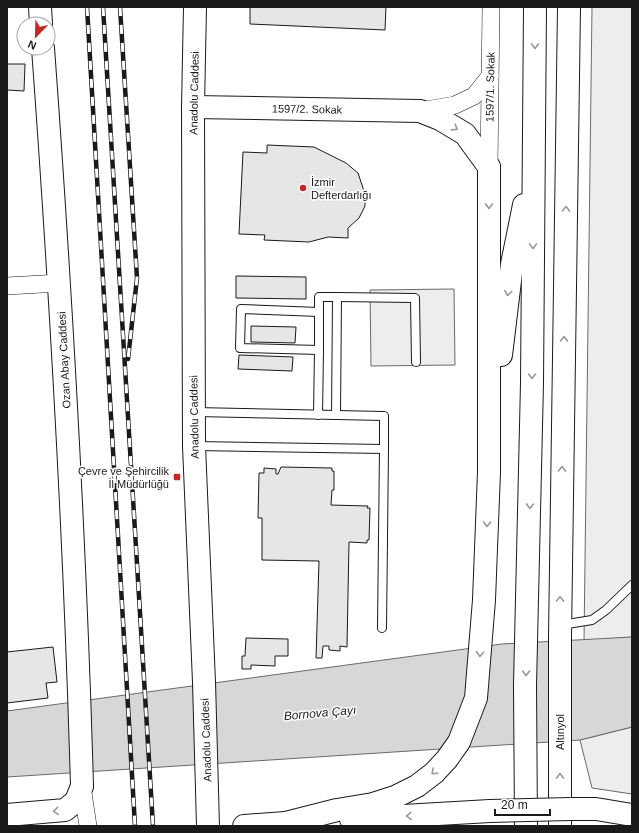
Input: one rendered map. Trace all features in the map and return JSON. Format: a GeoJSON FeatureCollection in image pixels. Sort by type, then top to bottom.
{"type":"FeatureCollection","features":[{"type":"Feature","properties":{"kind":"main road","name":"Anadolu Caddesi"},"geometry":{"type":"LineString","coordinates":[[195,7],[193,107],[194,446],[204,682],[208,826]]}},
{"type":"Feature","properties":{"kind":"main road"},"geometry":{"type":"LineString","coordinates":[[526,826],[535,7]]}},
{"type":"Feature","properties":{"kind":"main road","name":"Altınyol"},"geometry":{"type":"LineString","coordinates":[[560,826],[560,631],[569,7]]}},
{"type":"Feature","properties":{"kind":"main road","name":"Ozan Abay Caddesi"},"geometry":{"type":"LineString","coordinates":[[44,56],[60,283],[79,671],[82,786]]}},
{"type":"Feature","properties":{"kind":"main road","name":"1597/2. Sokak"},"geometry":{"type":"LineString","coordinates":[[193,107],[420,111]]}},
{"type":"Feature","properties":{"kind":"main road"},"geometry":{"type":"LineString","coordinates":[[286,823],[336,810],[373,804],[395,797],[417,786],[434,773],[447,759],[459,742],[470,717],[478,689],[488,472],[489,167],[465,134],[440,119],[420,111]]}},
{"type":"Feature","properties":{"kind":"main road"},"geometry":{"type":"LineString","coordinates":[[488,472],[512,264],[534,159]]}},
{"type":"Feature","properties":{"kind":"main road"},"geometry":{"type":"LineString","coordinates":[[7,815],[65,810],[76,801],[82,786]]}},
{"type":"Feature","properties":{"kind":"main road"},"geometry":{"type":"LineString","coordinates":[[244,826],[497,811],[596,809],[632,815]]}},
{"type":"Feature","properties":{"kind":"street","name":"1597/1. Sokak"},"geometry":{"type":"LineString","coordinates":[[489,167],[491,7]]}},
{"type":"Feature","properties":{"kind":"street"},"geometry":{"type":"LineString","coordinates":[[420,111],[455,105],[474,96],[490,76]]}},
{"type":"Feature","properties":{"kind":"street"},"geometry":{"type":"LineString","coordinates":[[7,286],[60,283]]}},
{"type":"Feature","properties":{"kind":"street"},"geometry":{"type":"LineString","coordinates":[[82,786],[88,826]]}},
{"type":"Feature","properties":{"kind":"lane"},"geometry":{"type":"LineString","coordinates":[[318,415],[319,298],[415,298],[416,362]]}},
{"type":"Feature","properties":{"kind":"lane"},"geometry":{"type":"LineString","coordinates":[[336,415],[337,298]]}},
{"type":"Feature","properties":{"kind":"lane"},"geometry":{"type":"LineString","coordinates":[[319,312],[241,309],[240,348],[319,350]]}},
{"type":"Feature","properties":{"kind":"lane"},"geometry":{"type":"LineString","coordinates":[[194,412],[384,416],[382,628]]}},
{"type":"Feature","properties":{"kind":"lane"},"geometry":{"type":"LineString","coordinates":[[194,446],[384,449]]}},
{"type":"Feature","properties":{"kind":"lane"},"geometry":{"type":"LineString","coordinates":[[560,631],[592,620],[606,610],[632,585]]}},
{"type":"Feature","properties":{"kind":"shaded area"},"geometry":{"type":"Polygon","coordinates":[[[592,7],[632,7],[632,637],[584,641],[592,7]]]}},
{"type":"Feature","properties":{"kind":"shaded area"},"geometry":{"type":"Polygon","coordinates":[[[454,289],[455,365],[371,366],[370,290],[454,289]]]}},
{"type":"Feature","properties":{"kind":"shaded area"},"geometry":{"type":"Polygon","coordinates":[[[632,727],[632,794],[592,788],[580,740],[632,727]]]}},
{"type":"Feature","properties":{"kind":"water","name":"Bornova Çayı"},"geometry":{"type":"Polygon","coordinates":[[[632,637],[632,727],[580,740],[7,777],[7,711],[502,644],[632,637]]]}},
{"type":"Feature","properties":{"kind":"building"},"geometry":{"type":"Polygon","coordinates":[[[250,7],[386,7],[385,30],[250,24],[250,7]]]}},
{"type":"Feature","properties":{"kind":"building"},"geometry":{"type":"Polygon","coordinates":[[[7,64],[25,64],[24,91],[7,90],[7,64]]]}},
{"type":"Feature","properties":{"kind":"building","name":"İzmir Defterdarlığı"},"geometry":{"type":"Polygon","coordinates":[[[267,145],[314,147],[346,163],[358,173],[365,194],[365,206],[359,218],[348,228],[348,238],[328,237],[309,242],[264,240],[265,235],[239,234],[243,152],[267,153],[267,145]]]}},
{"type":"Feature","properties":{"kind":"building"},"geometry":{"type":"Polygon","coordinates":[[[236,276],[306,277],[306,299],[236,298],[236,276]]]}},
{"type":"Feature","properties":{"kind":"building"},"geometry":{"type":"Polygon","coordinates":[[[251,326],[296,327],[295,343],[251,342],[251,326]]]}},
{"type":"Feature","properties":{"kind":"building"},"geometry":{"type":"Polygon","coordinates":[[[239,355],[293,357],[292,371],[238,369],[239,355]]]}},
{"type":"Feature","properties":{"kind":"building"},"geometry":{"type":"Polygon","coordinates":[[[281,467],[332,468],[332,471],[334,471],[334,490],[332,490],[331,505],[368,506],[367,508],[370,508],[369,540],[367,540],[367,543],[349,542],[347,647],[340,646],[340,651],[329,650],[329,646],[323,646],[322,658],[316,658],[319,561],[262,560],[262,518],[258,518],[259,473],[264,473],[264,468],[276,469],[276,474],[278,474],[281,467]]]}},
{"type":"Feature","properties":{"kind":"building"},"geometry":{"type":"Polygon","coordinates":[[[246,638],[288,639],[288,656],[275,656],[275,666],[251,665],[251,669],[242,669],[242,656],[245,656],[246,638]]]}},
{"type":"Feature","properties":{"kind":"building"},"geometry":{"type":"Polygon","coordinates":[[[53,647],[57,682],[46,683],[48,698],[7,703],[7,652],[53,647]]]}},
{"type":"Feature","properties":{"kind":"railway"},"geometry":{"type":"LineString","coordinates":[[87,7],[135,826]]}},
{"type":"Feature","properties":{"kind":"railway"},"geometry":{"type":"LineString","coordinates":[[103,7],[153,826]]}},
{"type":"Feature","properties":{"kind":"railway"},"geometry":{"type":"LineString","coordinates":[[120,7],[137,278],[128,359]]}},
{"type":"Feature","properties":{"kind":"place","name":"İzmir Defterdarlığı"},"geometry":{"type":"Point","coordinates":[303,188]}},
{"type":"Feature","properties":{"kind":"place","name":"Çevre ve Şehircilik İl Müdürlüğü"},"geometry":{"type":"Point","coordinates":[177,477]}}]}
